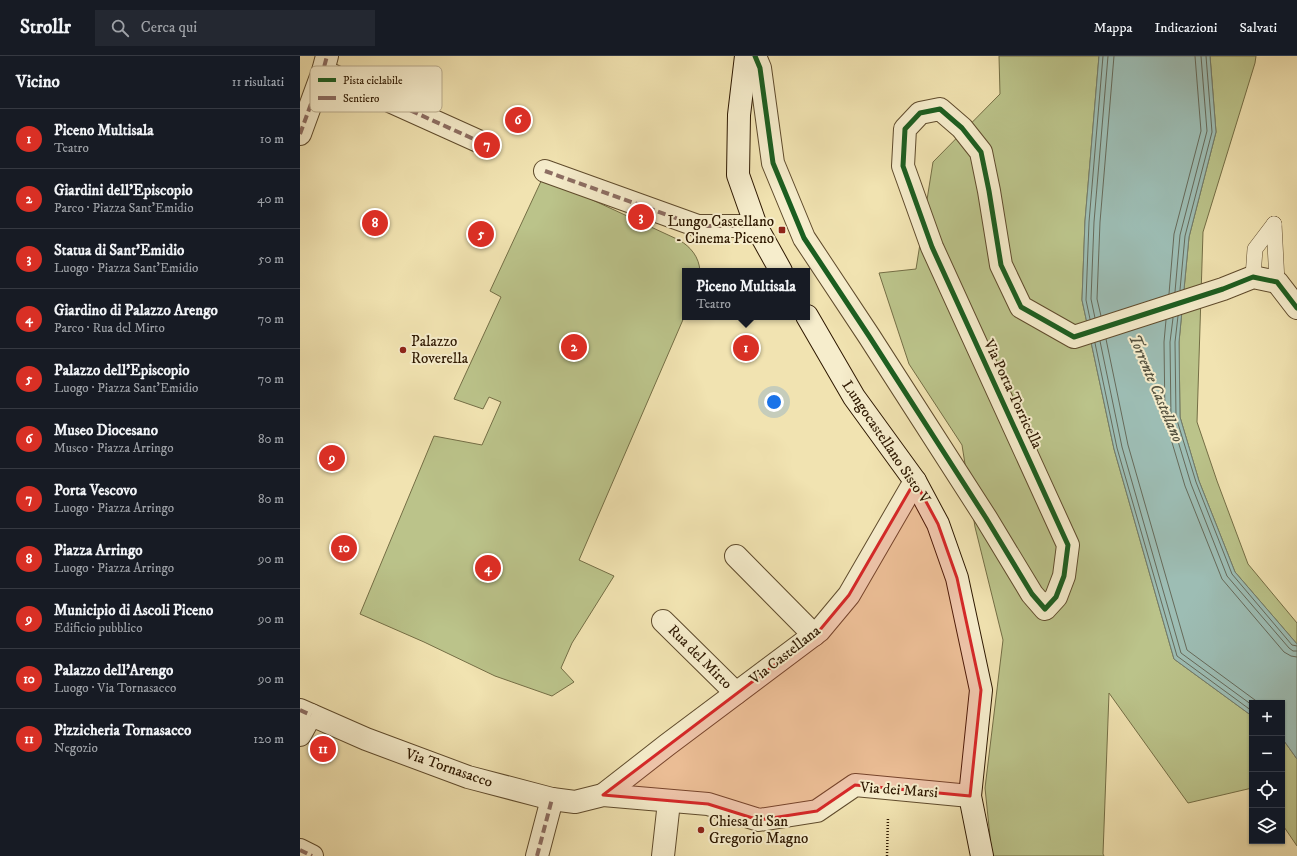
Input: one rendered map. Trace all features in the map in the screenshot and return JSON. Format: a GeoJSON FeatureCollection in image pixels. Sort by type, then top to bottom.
{"type":"FeatureCollection","features":[{"type":"Feature","properties":{"kind":"street"},"geometry":{"type":"LineString","coordinates":[[746,56],[739,115],[738,175],[756,226],[779,268]]}},
{"type":"Feature","properties":{"kind":"street","name":"Via Porta Torricella"},"geometry":{"type":"LineString","coordinates":[[755,56],[760,68],[773,163],[804,238],[978,505],[1032,594],[1045,609],[1056,597],[1064,576],[1068,545],[932,247],[903,166],[905,129],[920,113],[940,109],[962,128],[981,152],[1001,265],[1021,308],[1074,337],[1223,289],[1253,277]]}},
{"type":"Feature","properties":{"kind":"street"},"geometry":{"type":"LineString","coordinates":[[302,123],[310,102]]}},
{"type":"Feature","properties":{"kind":"street"},"geometry":{"type":"LineString","coordinates":[[421,112],[487,145]]}},
{"type":"Feature","properties":{"kind":"street"},"geometry":{"type":"LineString","coordinates":[[545,171],[698,226],[756,226]]}},
{"type":"Feature","properties":{"kind":"street"},"geometry":{"type":"LineString","coordinates":[[1253,277],[1277,282],[1297,308]]}},
{"type":"Feature","properties":{"kind":"street","name":"Lungocastellano Sisto V"},"geometry":{"type":"LineString","coordinates":[[809,320],[854,397],[915,481],[938,524],[958,578],[981,690],[970,796],[982,856]]}},
{"type":"Feature","properties":{"kind":"street","name":"Via Castellana"},"geometry":{"type":"LineString","coordinates":[[603,795],[819,631],[849,595],[915,481]]}},
{"type":"Feature","properties":{"kind":"street"},"geometry":{"type":"LineString","coordinates":[[736,556],[814,635]]}},
{"type":"Feature","properties":{"kind":"street","name":"Rua del Mirto"},"geometry":{"type":"LineString","coordinates":[[663,621],[736,693]]}},
{"type":"Feature","properties":{"kind":"street"},"geometry":{"type":"LineString","coordinates":[[300,735],[306,712]]}},
{"type":"Feature","properties":{"kind":"street","name":"Via Tornasacco"},"geometry":{"type":"LineString","coordinates":[[306,712],[366,739],[468,777],[552,799],[575,802],[603,795]]}},
{"type":"Feature","properties":{"kind":"street","name":"Via dei Marsi"},"geometry":{"type":"LineString","coordinates":[[603,795],[669,802],[708,804],[759,820],[818,811],[855,785],[970,796]]}},
{"type":"Feature","properties":{"kind":"street"},"geometry":{"type":"LineString","coordinates":[[537,856],[552,799]]}},
{"type":"Feature","properties":{"kind":"street"},"geometry":{"type":"LineString","coordinates":[[663,856],[669,802]]}},
{"type":"Feature","properties":{"kind":"street"},"geometry":{"type":"LineString","coordinates":[[300,850],[312,856]]}},
{"type":"Feature","properties":{"kind":"lane"},"geometry":{"type":"LineString","coordinates":[[1253,277],[1256,249],[1274,224],[1277,282]]}},
{"type":"Feature","properties":{"kind":"path"},"geometry":{"type":"LineString","coordinates":[[887,856],[888,788]]}},
{"type":"Feature","properties":{"kind":"highlighted area"},"geometry":{"type":"Polygon","coordinates":[[[915,481],[938,524],[957,578],[981,690],[970,796],[855,785],[817,811],[759,820],[708,804],[603,795],[819,631],[849,595],[915,481]]]}},
{"type":"Feature","properties":{"kind":"green space"},"geometry":{"type":"Polygon","coordinates":[[[999,56],[1099,56],[1085,221],[1082,300],[1114,449],[1174,659],[1249,714],[1249,789],[1188,803],[1109,693],[1104,856],[992,856],[985,788],[1003,640],[975,527],[962,445],[909,364],[879,273],[916,269],[933,162],[1000,94],[999,56]]]}},
{"type":"Feature","properties":{"kind":"green space"},"geometry":{"type":"Polygon","coordinates":[[[1210,56],[1256,56],[1203,232],[1197,422],[1248,564],[1297,623],[1297,644],[1235,572],[1199,481],[1180,417],[1179,342],[1189,237],[1216,132],[1210,56]]]}},
{"type":"Feature","properties":{"kind":"green space"},"geometry":{"type":"Polygon","coordinates":[[[543,177],[679,240],[694,253],[699,268],[682,268],[683,320],[579,560],[614,576],[572,643],[561,668],[574,682],[552,696],[495,676],[424,642],[360,614],[434,436],[482,445],[501,402],[489,397],[483,409],[454,399],[501,297],[490,291],[543,177]]]}},
{"type":"Feature","properties":{"kind":"green space"},"geometry":{"type":"Polygon","coordinates":[[[1285,742],[1297,759],[1297,846],[1285,828],[1285,742]]]}},
{"type":"Feature","properties":{"kind":"water","name":"Torrente Castellano"},"geometry":{"type":"Polygon","coordinates":[[[1099,56],[1210,56],[1216,132],[1189,237],[1179,342],[1180,417],[1199,481],[1235,572],[1297,644],[1297,759],[1285,742],[1285,700],[1249,700],[1249,714],[1174,659],[1114,449],[1082,300],[1085,221],[1099,56]]]}},
{"type":"Feature","properties":{"kind":"marked path"},"geometry":{"type":"LineString","coordinates":[[324,66],[327,56]]}},
{"type":"Feature","properties":{"kind":"marked path"},"geometry":{"type":"LineString","coordinates":[[300,134],[310,107]]}},
{"type":"Feature","properties":{"kind":"marked path"},"geometry":{"type":"LineString","coordinates":[[414,112],[487,145]]}},
{"type":"Feature","properties":{"kind":"marked path"},"geometry":{"type":"LineString","coordinates":[[545,171],[698,226],[756,226]]}},
{"type":"Feature","properties":{"kind":"marked path"},"geometry":{"type":"LineString","coordinates":[[300,710],[311,715]]}},
{"type":"Feature","properties":{"kind":"marked path"},"geometry":{"type":"LineString","coordinates":[[537,856],[552,799]]}},
{"type":"Feature","properties":{"kind":"marked path"},"geometry":{"type":"LineString","coordinates":[[300,850],[312,856]]}},
{"type":"Feature","properties":{"kind":"cycle path"},"geometry":{"type":"LineString","coordinates":[[755,56],[760,68],[773,163],[804,238],[986,518],[1032,594],[1045,609],[1056,597],[1064,576],[1068,545],[932,247],[903,166],[905,129],[920,113],[940,109],[962,128],[981,152],[1001,265],[1021,307],[1074,337],[1223,289],[1253,277],[1277,282],[1297,308]]}},
{"type":"Feature","properties":{"kind":"place","name":"Museo Diocesano"},"geometry":{"type":"Point","coordinates":[518,120]}},
{"type":"Feature","properties":{"kind":"place","name":"Porta Vescovo"},"geometry":{"type":"Point","coordinates":[487,145]}},
{"type":"Feature","properties":{"kind":"place","name":"Statua di Sant'Emidio"},"geometry":{"type":"Point","coordinates":[641,217]}},
{"type":"Feature","properties":{"kind":"place","name":"Piazza Arringo"},"geometry":{"type":"Point","coordinates":[375,223]}},
{"type":"Feature","properties":{"kind":"place","name":"Lungo Castellano - Cinema Piceno"},"geometry":{"type":"Point","coordinates":[782,230]}},
{"type":"Feature","properties":{"kind":"place","name":"Palazzo dell'Episcopio"},"geometry":{"type":"Point","coordinates":[481,234]}},
{"type":"Feature","properties":{"kind":"place","name":"Giardini dell'Episcopio"},"geometry":{"type":"Point","coordinates":[574,347]}},
{"type":"Feature","properties":{"kind":"place","name":"Piceno Multisala"},"geometry":{"type":"Point","coordinates":[746,348]}},
{"type":"Feature","properties":{"kind":"place","name":"Palazzo Roverella"},"geometry":{"type":"Point","coordinates":[403,350]}},
{"type":"Feature","properties":{"kind":"place","name":"Municipio di Ascoli Piceno"},"geometry":{"type":"Point","coordinates":[332,458]}},
{"type":"Feature","properties":{"kind":"place","name":"Palazzo dell'Arengo"},"geometry":{"type":"Point","coordinates":[344,548]}},
{"type":"Feature","properties":{"kind":"place","name":"Giardino di Palazzo Arengo"},"geometry":{"type":"Point","coordinates":[488,568]}},
{"type":"Feature","properties":{"kind":"place","name":"Pizzicheria Tornasacco"},"geometry":{"type":"Point","coordinates":[323,749]}},
{"type":"Feature","properties":{"kind":"place","name":"Chiesa di San Gregorio Magno"},"geometry":{"type":"Point","coordinates":[701,830]}}]}
